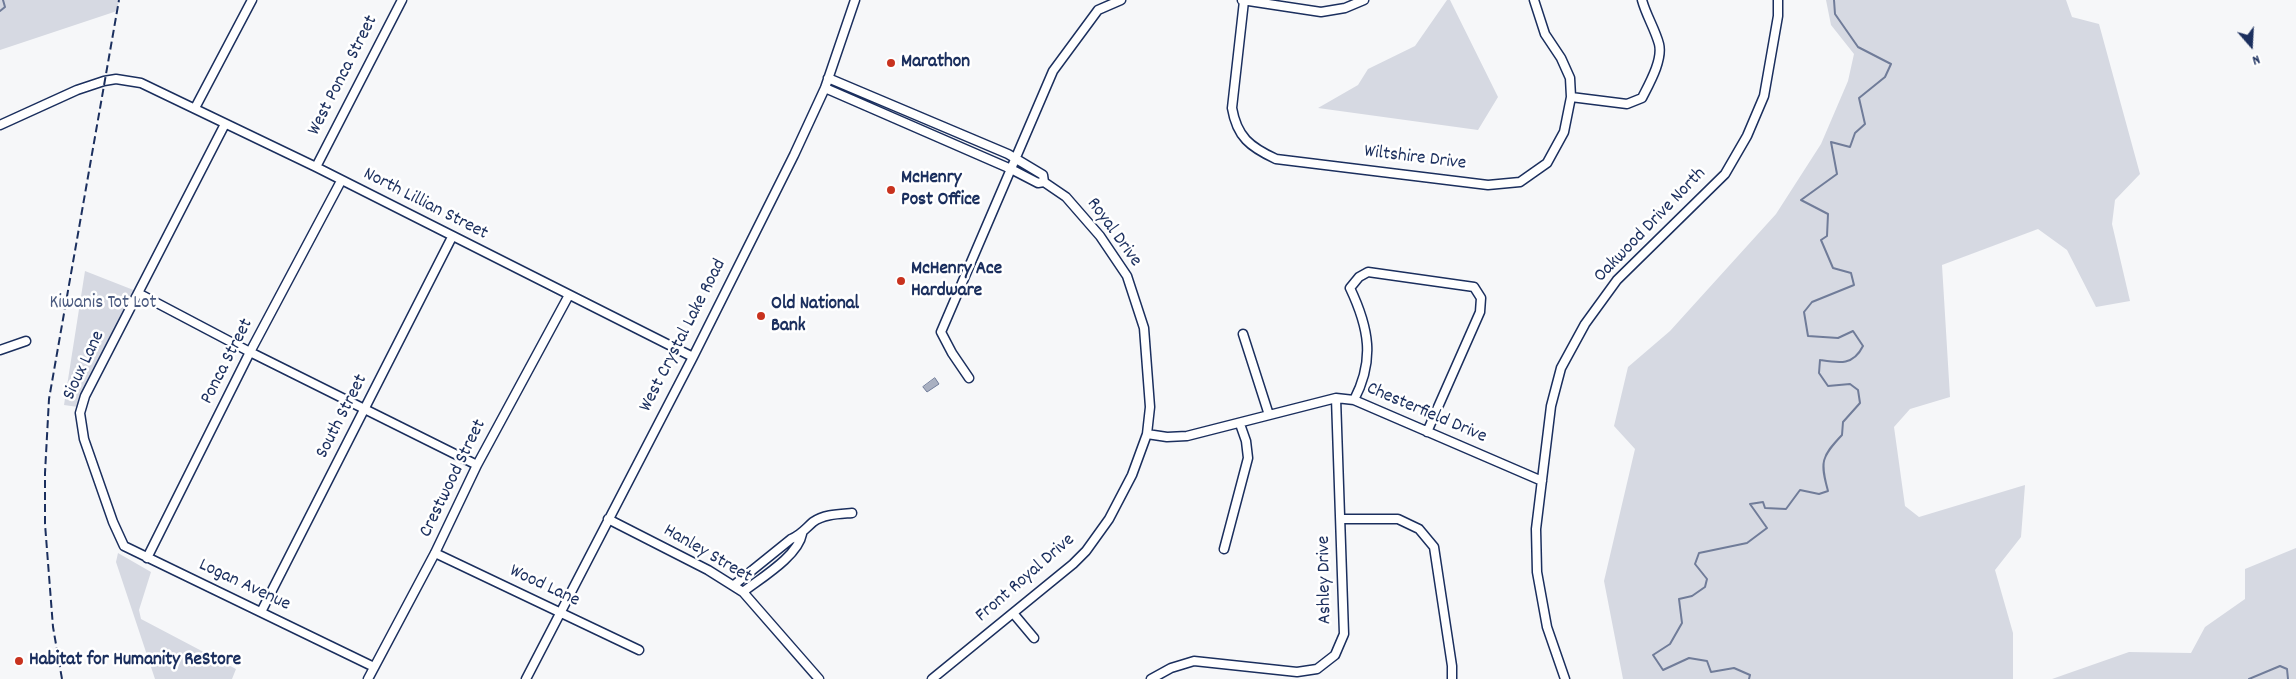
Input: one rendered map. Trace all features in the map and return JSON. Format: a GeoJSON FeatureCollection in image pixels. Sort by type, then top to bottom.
{"type":"FeatureCollection","features":[{"type":"Feature","properties":{"kind":"street"},"geometry":{"type":"LineString","coordinates":[[195,108],[252,0]]}},
{"type":"Feature","properties":{"kind":"street","name":"West Ponca Street"},"geometry":{"type":"LineString","coordinates":[[316,167],[402,0]]}},
{"type":"Feature","properties":{"kind":"street","name":"West Crystal Lake Road"},"geometry":{"type":"LineString","coordinates":[[526,679],[794,155],[825,88],[855,0]]}},
{"type":"Feature","properties":{"kind":"street"},"geometry":{"type":"LineString","coordinates":[[969,378],[952,353],[941,332],[1053,71],[1098,10],[1121,0]]}},
{"type":"Feature","properties":{"kind":"street"},"geometry":{"type":"LineString","coordinates":[[1242,0],[1321,12],[1344,8],[1364,0]]}},
{"type":"Feature","properties":{"kind":"street","name":"Wiltshire Drive"},"geometry":{"type":"LineString","coordinates":[[1242,0],[1232,108],[1234,122],[1243,137],[1256,150],[1276,159],[1488,185],[1520,182],[1547,162],[1564,132],[1571,97],[1570,78],[1561,58],[1545,34],[1534,0]]}},
{"type":"Feature","properties":{"kind":"street"},"geometry":{"type":"LineString","coordinates":[[1571,97],[1627,104],[1642,98],[1654,74],[1659,45],[1646,17],[1642,0]]}},
{"type":"Feature","properties":{"kind":"street","name":"Oakwood Drive North"},"geometry":{"type":"LineString","coordinates":[[1565,679],[1548,627],[1537,572],[1536,529],[1551,406],[1561,368],[1585,324],[1618,280],[1725,174],[1747,136],[1764,96],[1778,16],[1778,0]]}},
{"type":"Feature","properties":{"kind":"street","name":"Royal Drive"},"geometry":{"type":"LineString","coordinates":[[828,78],[1016,158],[1043,175],[1044,182]]}},
{"type":"Feature","properties":{"kind":"street","name":"North Lillian Street"},"geometry":{"type":"LineString","coordinates":[[0,125],[77,90],[104,81],[116,79],[142,83],[316,167],[692,357]]}},
{"type":"Feature","properties":{"kind":"street","name":"Royal Drive"},"geometry":{"type":"LineString","coordinates":[[825,88],[1011,169],[1038,183],[1044,182],[1066,197],[1100,236],[1127,276],[1144,328],[1150,407],[1147,434]]}},
{"type":"Feature","properties":{"kind":"street","name":"Sioux Lane"},"geometry":{"type":"LineString","coordinates":[[113,522],[84,439],[80,413],[86,396],[225,124]]}},
{"type":"Feature","properties":{"kind":"street","name":"Ponca Street"},"geometry":{"type":"LineString","coordinates":[[148,558],[250,352],[341,181]]}},
{"type":"Feature","properties":{"kind":"street","name":"South Street"},"geometry":{"type":"LineString","coordinates":[[261,612],[452,237]]}},
{"type":"Feature","properties":{"kind":"street"},"geometry":{"type":"LineString","coordinates":[[1354,400],[1363,384],[1368,356],[1367,333],[1360,309],[1350,288],[1359,277],[1368,272],[1474,287],[1481,298],[1480,312],[1427,432]]}},
{"type":"Feature","properties":{"kind":"street"},"geometry":{"type":"LineString","coordinates":[[138,293],[250,352],[477,465]]}},
{"type":"Feature","properties":{"kind":"street","name":"Crestwood Street"},"geometry":{"type":"LineString","coordinates":[[368,679],[435,553],[477,465],[569,295]]}},
{"type":"Feature","properties":{"kind":"street"},"geometry":{"type":"LineString","coordinates":[[1243,334],[1269,415]]}},
{"type":"Feature","properties":{"kind":"street"},"geometry":{"type":"LineString","coordinates":[[0,350],[26,341]]}},
{"type":"Feature","properties":{"kind":"street","name":"Chesterfield Drive"},"geometry":{"type":"LineString","coordinates":[[1147,434],[1166,437],[1186,436],[1240,424],[1336,398],[1354,400],[1542,481]]}},
{"type":"Feature","properties":{"kind":"street","name":"Ashley Drive"},"geometry":{"type":"LineString","coordinates":[[1151,679],[1171,668],[1194,661],[1297,672],[1317,668],[1335,655],[1344,634],[1336,398]]}},
{"type":"Feature","properties":{"kind":"street"},"geometry":{"type":"LineString","coordinates":[[1224,549],[1248,458],[1246,440],[1240,424]]}},
{"type":"Feature","properties":{"kind":"street","name":"Front Royal Drive"},"geometry":{"type":"LineString","coordinates":[[932,679],[1074,564],[1086,551],[1110,519],[1132,475],[1147,434]]}},
{"type":"Feature","properties":{"kind":"street"},"geometry":{"type":"LineString","coordinates":[[734,585],[791,539],[802,534],[814,521],[829,515],[852,513]]}},
{"type":"Feature","properties":{"kind":"street","name":"Hanley Street"},"geometry":{"type":"LineString","coordinates":[[608,519],[734,585],[743,592],[819,679]]}},
{"type":"Feature","properties":{"kind":"street"},"geometry":{"type":"LineString","coordinates":[[1341,519],[1398,519],[1419,529],[1434,547],[1452,666],[1452,679]]}},
{"type":"Feature","properties":{"kind":"street","name":"Logan Avenue"},"geometry":{"type":"LineString","coordinates":[[113,522],[124,546],[374,667]]}},
{"type":"Feature","properties":{"kind":"street"},"geometry":{"type":"LineString","coordinates":[[743,592],[793,553],[800,543],[802,534]]}},
{"type":"Feature","properties":{"kind":"street","name":"Wood Lane"},"geometry":{"type":"LineString","coordinates":[[435,553],[639,650]]}},
{"type":"Feature","properties":{"kind":"street"},"geometry":{"type":"LineString","coordinates":[[1013,613],[1034,638]]}},
{"type":"Feature","properties":{"kind":"street"},"geometry":{"type":"LineString","coordinates":[[1452,666],[1458,679]]}},
{"type":"Feature","properties":{"kind":"street"},"geometry":{"type":"LineString","coordinates":[[1281,670],[1281,679]]}},
{"type":"Feature","properties":{"kind":"green space"},"geometry":{"type":"Polygon","coordinates":[[[0,0],[119,0],[117,11],[0,50],[0,0]]]}},
{"type":"Feature","properties":{"kind":"green space"},"geometry":{"type":"Polygon","coordinates":[[[1447,0],[1450,0],[1498,97],[1478,130],[1318,108],[1358,85],[1368,69],[1415,46],[1447,0]]]}},
{"type":"Feature","properties":{"kind":"green space"},"geometry":{"type":"Polygon","coordinates":[[[1826,0],[2066,0],[2072,17],[2099,24],[2140,174],[2115,200],[2112,224],[2130,301],[2096,307],[2067,250],[2038,229],[1942,265],[1950,397],[1910,409],[1894,427],[1905,506],[1919,517],[2025,485],[2021,537],[1995,570],[2013,633],[2013,679],[1623,679],[1604,581],[1635,449],[1614,426],[1628,367],[1670,331],[1776,214],[1821,144],[1848,81],[1854,54],[1831,25],[1826,0]]]}},
{"type":"Feature","properties":{"kind":"green space","name":"Kiwanis Tot Lot"},"geometry":{"type":"Polygon","coordinates":[[[85,271],[136,291],[78,407],[64,405],[85,271]]]}},
{"type":"Feature","properties":{"kind":"green space"},"geometry":{"type":"Polygon","coordinates":[[[2296,548],[2296,679],[2052,679],[2129,652],[2191,653],[2205,627],[2245,599],[2245,569],[2296,548]]]}},
{"type":"Feature","properties":{"kind":"green space"},"geometry":{"type":"Polygon","coordinates":[[[118,553],[151,572],[139,610],[141,619],[236,669],[232,679],[155,679],[116,562],[118,553]]]}},
{"type":"Feature","properties":{"kind":"water"},"geometry":{"type":"Polygon","coordinates":[[[935,378],[939,384],[927,392],[923,387],[935,378]]]}},
{"type":"Feature","properties":{"kind":"waterway"},"geometry":{"type":"LineString","coordinates":[[0,11],[5,7],[3,0]]}},
{"type":"Feature","properties":{"kind":"waterway"},"geometry":{"type":"LineString","coordinates":[[1749,679],[1750,675],[1734,668],[1711,672],[1707,661],[1689,658],[1663,670],[1653,655],[1670,644],[1682,623],[1679,599],[1692,596],[1705,587],[1707,579],[1695,564],[1699,553],[1747,543],[1767,528],[1750,504],[1763,502],[1765,508],[1786,509],[1800,490],[1819,494],[1828,491],[1823,466],[1824,460],[1830,449],[1842,435],[1843,422],[1860,403],[1858,390],[1850,384],[1828,386],[1819,373],[1820,360],[1845,362],[1855,357],[1863,346],[1853,331],[1838,338],[1808,336],[1804,312],[1812,302],[1854,285],[1851,273],[1833,268],[1821,240],[1827,236],[1828,214],[1801,200],[1837,174],[1831,142],[1850,147],[1855,133],[1865,124],[1859,98],[1885,77],[1891,64],[1858,47],[1835,14],[1834,0]]}},
{"type":"Feature","properties":{"kind":"waterway"},"geometry":{"type":"LineString","coordinates":[[2249,679],[2280,666],[2287,669],[2288,679]]}},
{"type":"Feature","properties":{"kind":"railway"},"geometry":{"type":"LineString","coordinates":[[62,679],[53,627],[45,524],[45,473],[49,399],[119,0]]}},
{"type":"Feature","properties":{"kind":"place","name":"Marathon"},"geometry":{"type":"Point","coordinates":[891,63]}},
{"type":"Feature","properties":{"kind":"place","name":"McHenry Post Office"},"geometry":{"type":"Point","coordinates":[891,190]}},
{"type":"Feature","properties":{"kind":"place","name":"McHenry Ace Hardware"},"geometry":{"type":"Point","coordinates":[901,281]}},
{"type":"Feature","properties":{"kind":"place","name":"Old National Bank"},"geometry":{"type":"Point","coordinates":[761,316]}},
{"type":"Feature","properties":{"kind":"place","name":"Habitat for Humanity ReStore"},"geometry":{"type":"Point","coordinates":[19,661]}}]}
